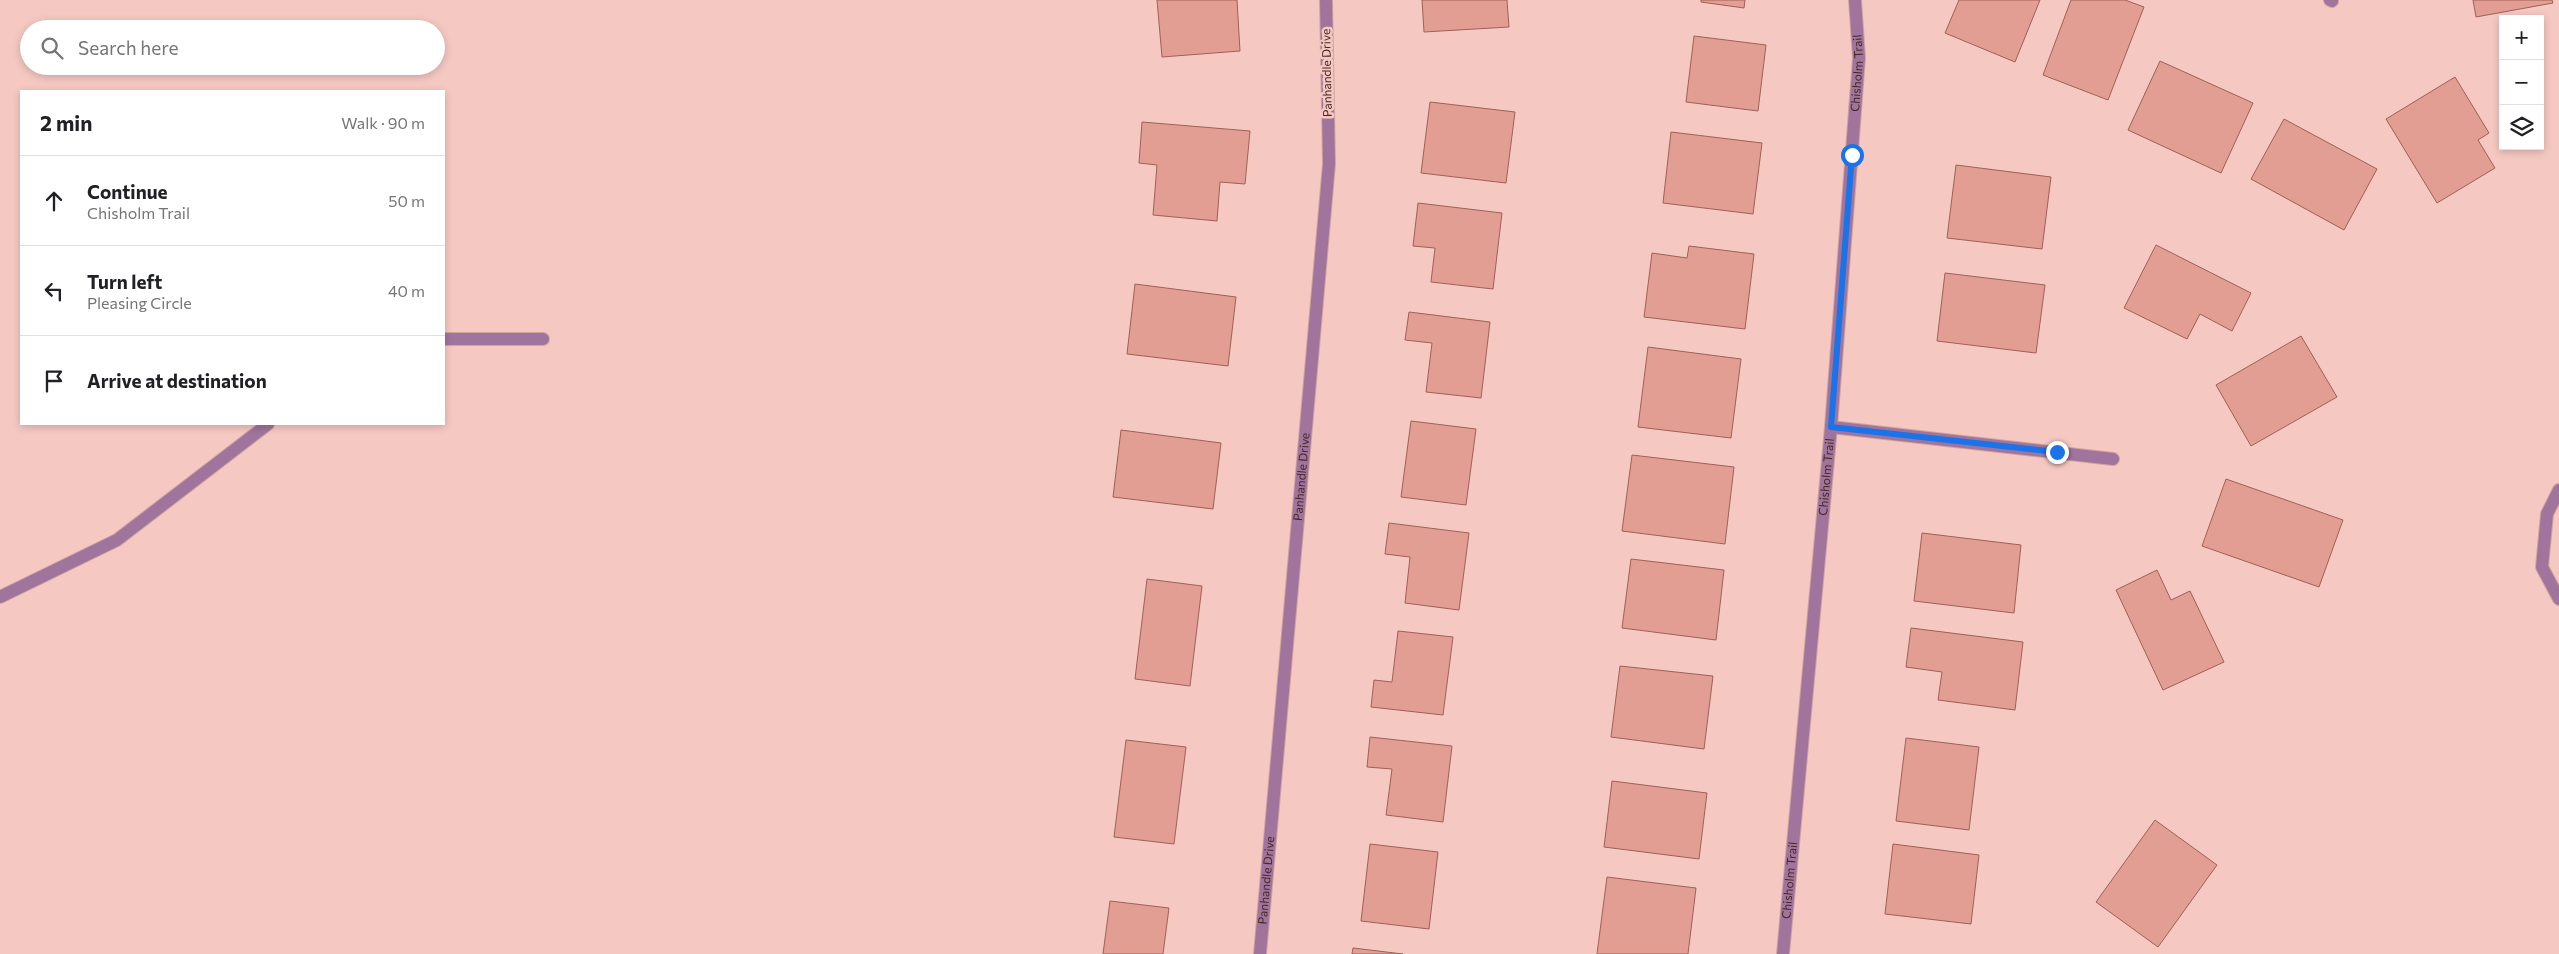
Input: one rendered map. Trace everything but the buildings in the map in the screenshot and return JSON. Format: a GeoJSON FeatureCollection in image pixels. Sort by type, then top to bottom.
{"type":"FeatureCollection","features":[{"type":"Feature","properties":{"kind":"street","name":"Panhandle Drive"},"geometry":{"type":"LineString","coordinates":[[1260,954],[1329,164],[1326,0]]}},
{"type":"Feature","properties":{"kind":"street","name":"Chisholm Trail"},"geometry":{"type":"LineString","coordinates":[[1783,954],[1831,427],[1859,58],[1855,0]]}},
{"type":"Feature","properties":{"kind":"street"},"geometry":{"type":"LineString","coordinates":[[445,339],[543,339]]}},
{"type":"Feature","properties":{"kind":"street"},"geometry":{"type":"LineString","coordinates":[[0,597],[117,540],[267,425]]}},
{"type":"Feature","properties":{"kind":"street"},"geometry":{"type":"LineString","coordinates":[[1831,427],[2113,458]]}},
{"type":"Feature","properties":{"kind":"street"},"geometry":{"type":"LineString","coordinates":[[2559,490],[2547,514],[2542,567],[2559,599]]}},
{"type":"Feature","properties":{"kind":"route"},"geometry":{"type":"LineString","coordinates":[[1852,155],[1831,427],[2057,452]]}}]}
